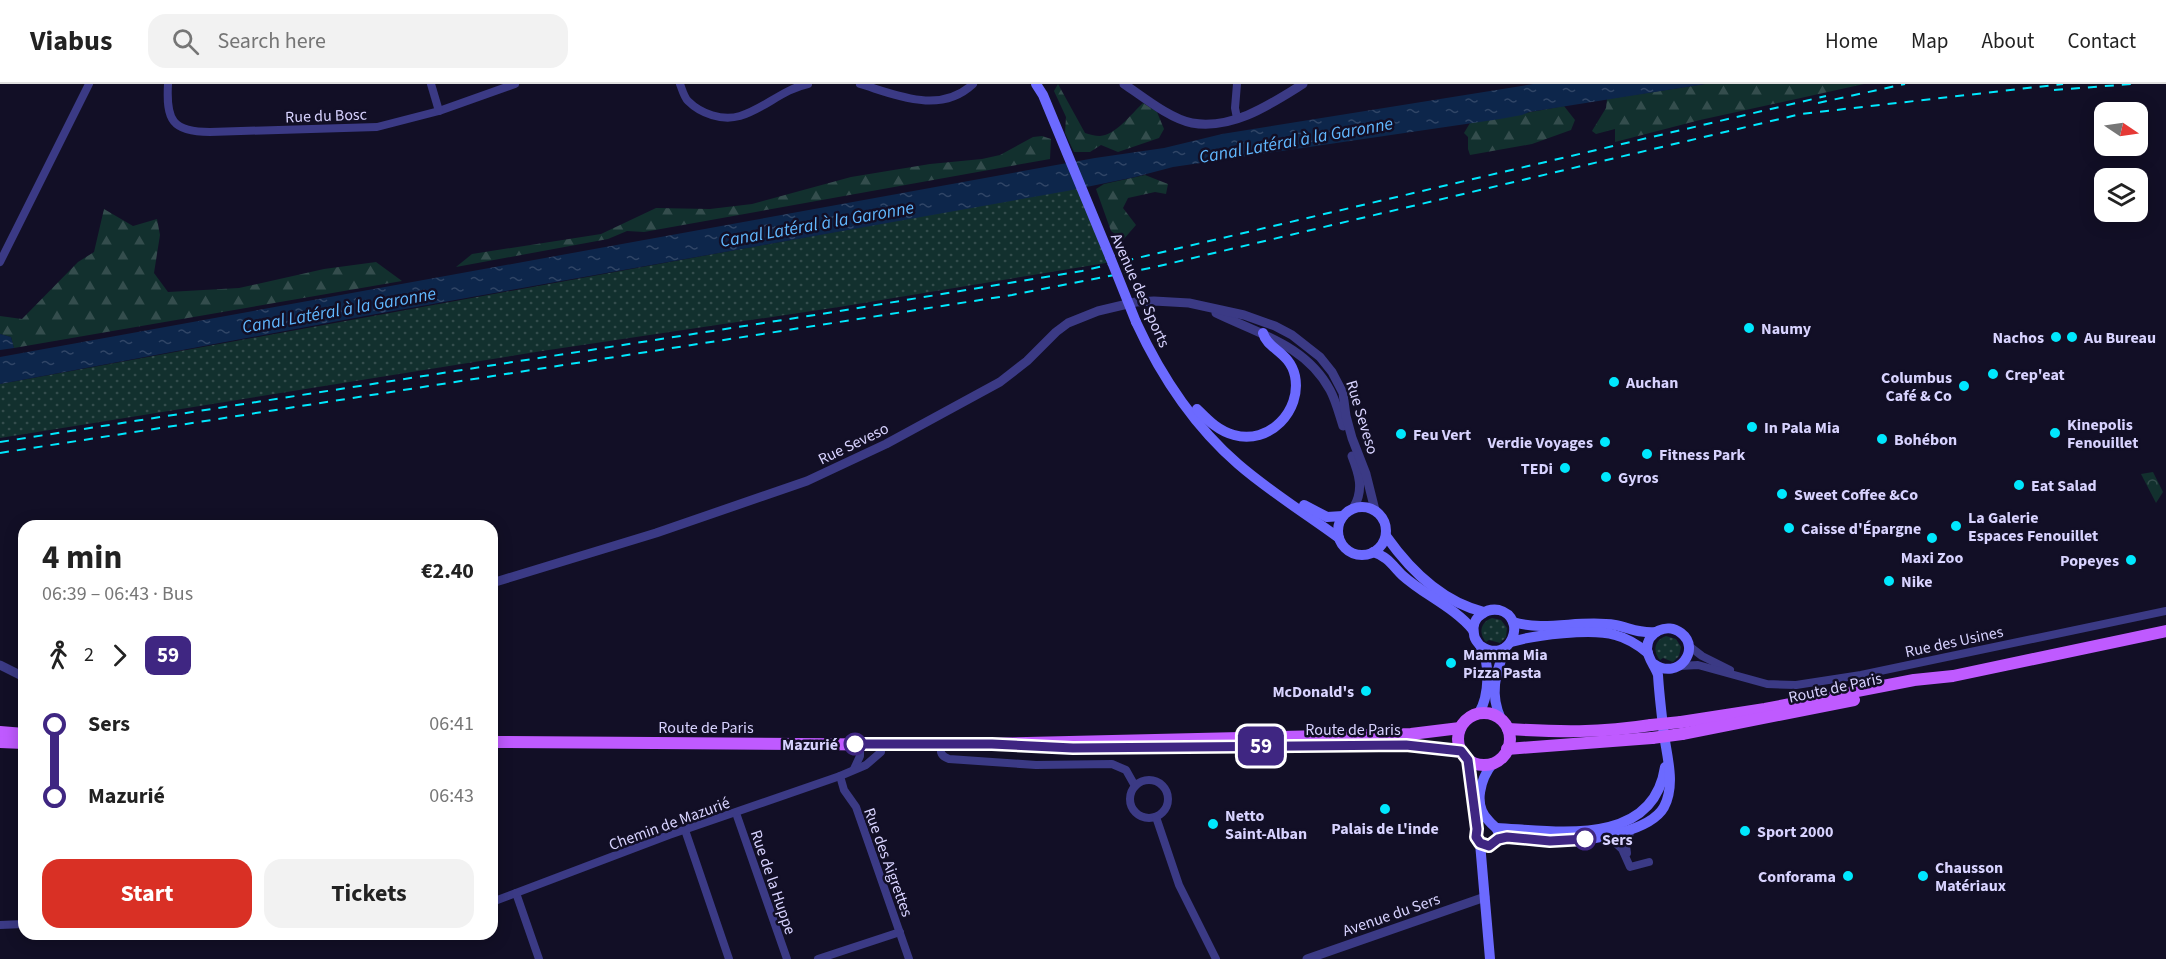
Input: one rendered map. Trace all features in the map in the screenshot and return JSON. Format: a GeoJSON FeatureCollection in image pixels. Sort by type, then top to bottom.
{"type":"FeatureCollection","features":[{"type":"Feature","properties":{"kind":"main road","name":"Avenue des Sports"},"geometry":{"type":"LineString","coordinates":[[1036,84],[1043,94],[1065,146],[1136,322],[1166,378],[1213,438],[1237,463],[1339,538]]}},
{"type":"Feature","properties":{"kind":"main road"},"geometry":{"type":"LineString","coordinates":[[1166,378],[1212,425],[1222,431],[1241,437],[1264,434],[1283,420],[1290,410],[1295,397],[1296,385],[1290,363],[1283,353],[1264,339],[1263,333]]}},
{"type":"Feature","properties":{"kind":"main road","name":"Avenue des Sports"},"geometry":{"type":"LineString","coordinates":[[1213,438],[1312,510],[1327,517],[1343,516]]}},
{"type":"Feature","properties":{"kind":"main road"},"geometry":{"type":"LineString","coordinates":[[1386,536],[1373,552],[1365,555],[1351,553],[1339,538],[1338,529],[1343,516],[1354,507],[1368,507],[1375,510],[1384,521],[1386,536],[1409,567],[1421,578],[1468,607],[1484,612],[1494,610],[1503,612],[1513,622],[1541,626],[1605,624],[1644,633],[1666,628],[1678,630],[1685,636],[1689,646],[1686,659],[1665,682],[1661,698]]}},
{"type":"Feature","properties":{"kind":"main road"},"geometry":{"type":"LineString","coordinates":[[1373,552],[1386,558],[1411,583],[1461,618],[1473,630]]}},
{"type":"Feature","properties":{"kind":"main road"},"geometry":{"type":"LineString","coordinates":[[1479,713],[1487,689],[1486,671],[1481,646],[1474,637],[1473,630],[1475,621],[1484,612]]}},
{"type":"Feature","properties":{"kind":"main road"},"geometry":{"type":"LineString","coordinates":[[1490,959],[1482,861],[1491,836],[1481,807],[1480,794],[1483,778],[1493,763],[1503,756],[1510,740],[1495,706],[1494,694],[1508,645],[1514,634],[1513,622]]}},
{"type":"Feature","properties":{"kind":"main road","name":"Route de Paris"},"geometry":{"type":"LineString","coordinates":[[1507,749],[1681,728],[1914,680],[1953,676],[2166,631]]}},
{"type":"Feature","properties":{"kind":"main road"},"geometry":{"type":"LineString","coordinates":[[1648,653],[1650,639],[1656,632]]}},
{"type":"Feature","properties":{"kind":"main road"},"geometry":{"type":"LineString","coordinates":[[1481,646],[1493,651],[1527,638],[1604,633],[1622,637],[1648,653],[1654,664],[1661,698],[1670,778],[1663,809],[1654,818],[1631,829],[1566,841],[1534,841],[1491,836]]}},
{"type":"Feature","properties":{"kind":"main road"},"geometry":{"type":"LineString","coordinates":[[1654,664],[1662,669],[1677,667]]}},
{"type":"Feature","properties":{"kind":"main road"},"geometry":{"type":"LineString","coordinates":[[1491,836],[1485,823],[1477,829],[1465,755],[1457,737],[1460,728],[1469,717],[1479,713],[1491,714],[1504,724]]}},
{"type":"Feature","properties":{"kind":"main road","name":"Route de Paris"},"geometry":{"type":"LineString","coordinates":[[1504,724],[1553,732],[1651,732]]}},
{"type":"Feature","properties":{"kind":"main road","name":"Route de Paris"},"geometry":{"type":"LineString","coordinates":[[498,742],[881,744],[942,750],[992,744],[1411,734],[1460,728]]}},
{"type":"Feature","properties":{"kind":"main road"},"geometry":{"type":"LineString","coordinates":[[0,732],[18,734]]}},
{"type":"Feature","properties":{"kind":"main road"},"geometry":{"type":"LineString","coordinates":[[0,742],[18,743]]}},
{"type":"Feature","properties":{"kind":"main road","name":"Route de Paris"},"geometry":{"type":"LineString","coordinates":[[992,744],[1073,748],[1406,745],[1465,755]]}},
{"type":"Feature","properties":{"kind":"main road"},"geometry":{"type":"LineString","coordinates":[[1491,836],[1575,831],[1606,826],[1632,818],[1652,802],[1659,791],[1666,754]]}},
{"type":"Feature","properties":{"kind":"main road"},"geometry":{"type":"LineString","coordinates":[[1465,755],[1482,765],[1493,763]]}},
{"type":"Feature","properties":{"kind":"street"},"geometry":{"type":"LineString","coordinates":[[0,262],[89,84]]}},
{"type":"Feature","properties":{"kind":"street","name":"Rue du Bosc"},"geometry":{"type":"LineString","coordinates":[[168,84],[168,113],[176,124],[194,132],[377,127],[439,111],[515,84]]}},
{"type":"Feature","properties":{"kind":"street"},"geometry":{"type":"LineString","coordinates":[[431,84],[439,111]]}},
{"type":"Feature","properties":{"kind":"street"},"geometry":{"type":"LineString","coordinates":[[680,84],[687,100],[706,114],[739,117],[775,97],[808,84]]}},
{"type":"Feature","properties":{"kind":"street"},"geometry":{"type":"LineString","coordinates":[[860,84],[919,100],[944,101],[956,98],[973,84]]}},
{"type":"Feature","properties":{"kind":"street"},"geometry":{"type":"LineString","coordinates":[[1124,84],[1174,116],[1192,123],[1214,123],[1237,118],[1264,108],[1303,84]]}},
{"type":"Feature","properties":{"kind":"street"},"geometry":{"type":"LineString","coordinates":[[1237,84],[1235,108],[1237,118]]}},
{"type":"Feature","properties":{"kind":"street","name":"Rue Seveso"},"geometry":{"type":"LineString","coordinates":[[498,581],[656,533],[827,472],[886,444],[1000,382],[1027,361],[1056,332],[1083,316],[1117,306],[1154,301],[1172,301],[1244,315],[1292,335],[1320,357],[1332,372],[1343,393],[1348,427],[1366,474],[1375,510]]}},
{"type":"Feature","properties":{"kind":"street","name":"Rue Seveso"},"geometry":{"type":"LineString","coordinates":[[1203,307],[1282,342],[1317,371],[1330,391],[1360,482],[1360,493],[1354,507]]}},
{"type":"Feature","properties":{"kind":"street","name":"Rue des Usines"},"geometry":{"type":"LineString","coordinates":[[1677,667],[1698,665],[1767,684],[1796,685],[1861,675],[2166,611]]}},
{"type":"Feature","properties":{"kind":"street","name":"Rue des Usines"},"geometry":{"type":"LineString","coordinates":[[1689,646],[1702,656],[1747,679]]}},
{"type":"Feature","properties":{"kind":"street"},"geometry":{"type":"LineString","coordinates":[[0,665],[18,673]]}},
{"type":"Feature","properties":{"kind":"street"},"geometry":{"type":"LineString","coordinates":[[854,769],[860,756],[860,744]]}},
{"type":"Feature","properties":{"kind":"street","name":"Chemin de Mazurié"},"geometry":{"type":"LineString","coordinates":[[498,900],[685,830],[840,776],[866,765],[879,755],[882,750],[881,744]]}},
{"type":"Feature","properties":{"kind":"street"},"geometry":{"type":"LineString","coordinates":[[942,750],[949,759],[1036,765],[1112,764],[1126,770],[1135,786]]}},
{"type":"Feature","properties":{"kind":"street","name":"Rue des Aigrettes"},"geometry":{"type":"LineString","coordinates":[[840,776],[844,790],[856,807],[909,959]]}},
{"type":"Feature","properties":{"kind":"street"},"geometry":{"type":"LineString","coordinates":[[1145,781],[1156,781],[1165,789],[1168,801],[1166,808],[1156,817],[1144,818],[1134,811],[1130,799],[1135,786],[1145,781]]}},
{"type":"Feature","properties":{"kind":"street","name":"Rue de la Huppe"},"geometry":{"type":"LineString","coordinates":[[736,813],[787,959]]}},
{"type":"Feature","properties":{"kind":"street"},"geometry":{"type":"LineString","coordinates":[[1156,817],[1179,885],[1216,959]]}},
{"type":"Feature","properties":{"kind":"street"},"geometry":{"type":"LineString","coordinates":[[1628,861],[1626,846],[1631,829]]}},
{"type":"Feature","properties":{"kind":"street"},"geometry":{"type":"LineString","coordinates":[[685,830],[729,959]]}},
{"type":"Feature","properties":{"kind":"street"},"geometry":{"type":"LineString","coordinates":[[1607,835],[1622,849],[1630,867],[1649,862]]}},
{"type":"Feature","properties":{"kind":"street"},"geometry":{"type":"LineString","coordinates":[[516,893],[538,959]]}},
{"type":"Feature","properties":{"kind":"street","name":"Avenue du Sers"},"geometry":{"type":"LineString","coordinates":[[1307,959],[1485,897]]}},
{"type":"Feature","properties":{"kind":"street"},"geometry":{"type":"LineString","coordinates":[[0,926],[18,924]]}},
{"type":"Feature","properties":{"kind":"street"},"geometry":{"type":"LineString","coordinates":[[818,959],[900,932]]}},
{"type":"Feature","properties":{"kind":"green space"},"geometry":{"type":"Polygon","coordinates":[[[1058,84],[1085,133],[1100,136],[1112,132],[1143,103],[1157,112],[1164,129],[1159,138],[1118,152],[1101,145],[1090,152],[1074,152],[1065,133],[1066,117],[1054,91],[1058,84]]]}},
{"type":"Feature","properties":{"kind":"green space"},"geometry":{"type":"Polygon","coordinates":[[[1705,84],[1864,84],[1700,120],[1615,142],[1615,129],[1596,134],[1592,131],[1606,108],[1607,99],[1705,84]]]}},
{"type":"Feature","properties":{"kind":"green space"},"geometry":{"type":"Polygon","coordinates":[[[1564,106],[1575,120],[1571,130],[1532,144],[1470,155],[1468,137],[1464,133],[1470,123],[1564,106]]]}},
{"type":"Feature","properties":{"kind":"green space"},"geometry":{"type":"Polygon","coordinates":[[[1042,136],[1051,139],[1050,159],[644,232],[627,231],[608,239],[456,267],[472,254],[601,234],[656,208],[710,209],[752,204],[851,177],[1000,155],[1033,137],[1042,136]]]}},
{"type":"Feature","properties":{"kind":"green space"},"geometry":{"type":"Polygon","coordinates":[[[1145,175],[1168,184],[1166,194],[1155,192],[1128,198],[1123,208],[1136,225],[1123,240],[1111,231],[1096,189],[1104,184],[1145,175]]]}},
{"type":"Feature","properties":{"kind":"green space"},"geometry":{"type":"Polygon","coordinates":[[[1081,187],[1112,262],[0,438],[0,384],[1081,187]]]}},
{"type":"Feature","properties":{"kind":"green space"},"geometry":{"type":"Polygon","coordinates":[[[104,209],[133,226],[157,219],[160,235],[154,273],[168,292],[239,288],[324,269],[376,262],[402,281],[14,348],[11,337],[0,334],[0,316],[22,319],[78,262],[94,252],[104,209]]]}},
{"type":"Feature","properties":{"kind":"green space"},"geometry":{"type":"Polygon","coordinates":[[[2153,472],[2163,492],[2156,503],[2141,474],[2153,472]]]}},
{"type":"Feature","properties":{"kind":"green space"},"geometry":{"type":"Polygon","coordinates":[[[1492,618],[1501,620],[1507,628],[1506,637],[1500,643],[1489,640],[1486,642],[1482,635],[1483,625],[1492,618]]]}},
{"type":"Feature","properties":{"kind":"green space"},"geometry":{"type":"Polygon","coordinates":[[[1666,636],[1676,639],[1681,647],[1679,656],[1673,662],[1663,658],[1660,660],[1656,653],[1657,643],[1666,636]]]}},
{"type":"Feature","properties":{"kind":"water","name":"Canal Latéral à la Garonne"},"geometry":{"type":"Polygon","coordinates":[[[1533,84],[1705,84],[1529,112],[1500,119],[1173,167],[1067,191],[365,316],[0,384],[0,357],[1095,158],[1164,148],[1222,134],[1533,84]]]}},
{"type":"Feature","properties":{"kind":"water"},"geometry":{"type":"Polygon","coordinates":[[[0,334],[11,337],[14,348],[0,350],[0,334]]]}},
{"type":"Feature","properties":{"kind":"railway"},"geometry":{"type":"LineString","coordinates":[[1818,103],[1905,84]]}},
{"type":"Feature","properties":{"kind":"railway"},"geometry":{"type":"LineString","coordinates":[[0,453],[1012,295],[1155,267],[1801,114],[2063,84]]}},
{"type":"Feature","properties":{"kind":"railway"},"geometry":{"type":"LineString","coordinates":[[2054,90],[2132,84]]}},
{"type":"Feature","properties":{"kind":"railway"},"geometry":{"type":"LineString","coordinates":[[0,442],[1082,271],[1826,96]]}},
{"type":"Feature","properties":{"kind":"bus line","name":"59"},"geometry":{"type":"LineString","coordinates":[[855,744],[992,744],[1073,748],[1406,745],[1447,749],[1461,751],[1468,760],[1477,829],[1476,837],[1480,843],[1489,846],[1498,839],[1507,837],[1534,841],[1585,839]]}},
{"type":"Feature","properties":{"kind":"place","name":"Naumy"},"geometry":{"type":"Point","coordinates":[1749,328]}},
{"type":"Feature","properties":{"kind":"place","name":"Nachos"},"geometry":{"type":"Point","coordinates":[2056,337]}},
{"type":"Feature","properties":{"kind":"place","name":"Au Bureau"},"geometry":{"type":"Point","coordinates":[2072,337]}},
{"type":"Feature","properties":{"kind":"place","name":"Crep'eat"},"geometry":{"type":"Point","coordinates":[1993,374]}},
{"type":"Feature","properties":{"kind":"place","name":"Auchan"},"geometry":{"type":"Point","coordinates":[1614,382]}},
{"type":"Feature","properties":{"kind":"place","name":"Columbus Café & Co"},"geometry":{"type":"Point","coordinates":[1964,386]}},
{"type":"Feature","properties":{"kind":"place","name":"In Pala Mia"},"geometry":{"type":"Point","coordinates":[1752,427]}},
{"type":"Feature","properties":{"kind":"place","name":"Kinepolis Fenouillet"},"geometry":{"type":"Point","coordinates":[2055,433]}},
{"type":"Feature","properties":{"kind":"place","name":"Feu Vert"},"geometry":{"type":"Point","coordinates":[1401,434]}},
{"type":"Feature","properties":{"kind":"place","name":"Bohébon"},"geometry":{"type":"Point","coordinates":[1882,439]}},
{"type":"Feature","properties":{"kind":"place","name":"Verdie Voyages"},"geometry":{"type":"Point","coordinates":[1605,442]}},
{"type":"Feature","properties":{"kind":"place","name":"Fitness Park"},"geometry":{"type":"Point","coordinates":[1647,454]}},
{"type":"Feature","properties":{"kind":"place","name":"TEDi"},"geometry":{"type":"Point","coordinates":[1565,468]}},
{"type":"Feature","properties":{"kind":"place","name":"Gyros"},"geometry":{"type":"Point","coordinates":[1606,477]}},
{"type":"Feature","properties":{"kind":"place","name":"Eat Salad"},"geometry":{"type":"Point","coordinates":[2019,485]}},
{"type":"Feature","properties":{"kind":"place","name":"Sweet Coffee &Co"},"geometry":{"type":"Point","coordinates":[1782,494]}},
{"type":"Feature","properties":{"kind":"place","name":"La Galerie Espaces Fenouillet"},"geometry":{"type":"Point","coordinates":[1956,526]}},
{"type":"Feature","properties":{"kind":"place","name":"Caisse d'Épargne"},"geometry":{"type":"Point","coordinates":[1789,528]}},
{"type":"Feature","properties":{"kind":"place","name":"Maxi Zoo"},"geometry":{"type":"Point","coordinates":[1932,538]}},
{"type":"Feature","properties":{"kind":"place","name":"Popeyes"},"geometry":{"type":"Point","coordinates":[2131,560]}},
{"type":"Feature","properties":{"kind":"place","name":"Nike"},"geometry":{"type":"Point","coordinates":[1889,581]}},
{"type":"Feature","properties":{"kind":"place","name":"Mamma Mia Pizza Pasta"},"geometry":{"type":"Point","coordinates":[1451,663]}},
{"type":"Feature","properties":{"kind":"place","name":"McDonald's"},"geometry":{"type":"Point","coordinates":[1366,691]}},
{"type":"Feature","properties":{"kind":"place","name":"Mazurié"},"geometry":{"type":"Point","coordinates":[855,744]}},
{"type":"Feature","properties":{"kind":"place","name":"Palais de L'inde"},"geometry":{"type":"Point","coordinates":[1385,809]}},
{"type":"Feature","properties":{"kind":"place","name":"Netto Saint-Alban"},"geometry":{"type":"Point","coordinates":[1213,824]}},
{"type":"Feature","properties":{"kind":"place","name":"Sport 2000"},"geometry":{"type":"Point","coordinates":[1745,831]}},
{"type":"Feature","properties":{"kind":"place","name":"Sers"},"geometry":{"type":"Point","coordinates":[1585,839]}},
{"type":"Feature","properties":{"kind":"place","name":"Conforama"},"geometry":{"type":"Point","coordinates":[1848,876]}},
{"type":"Feature","properties":{"kind":"place","name":"Chausson Matériaux"},"geometry":{"type":"Point","coordinates":[1923,876]}}]}
